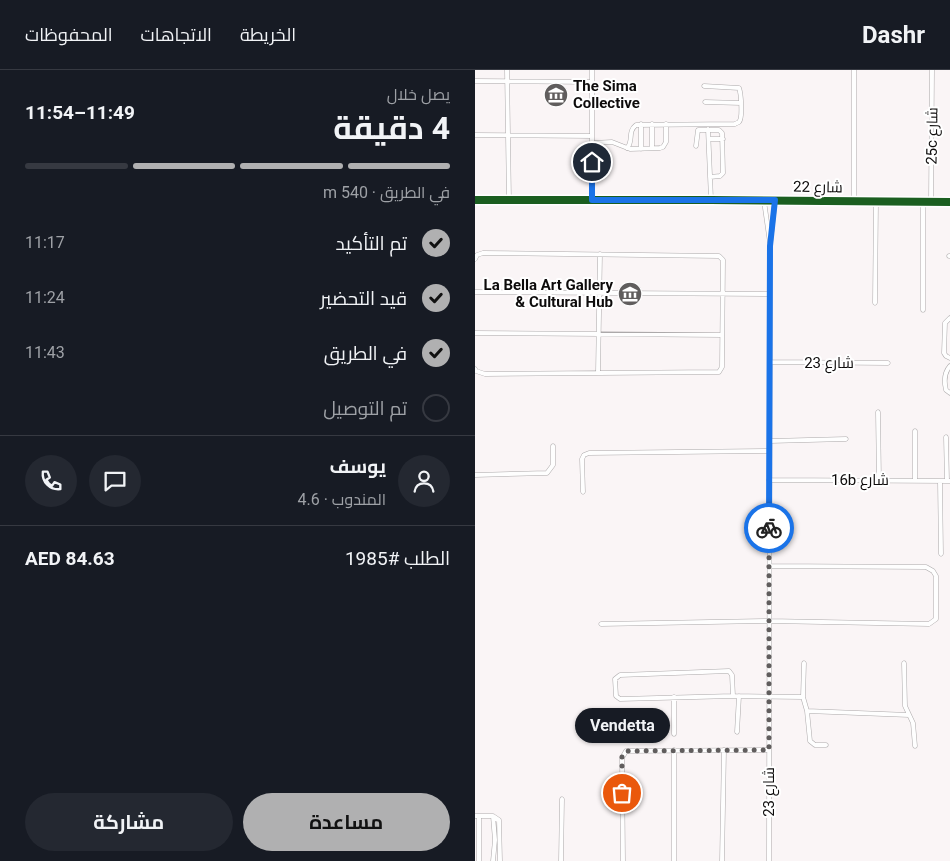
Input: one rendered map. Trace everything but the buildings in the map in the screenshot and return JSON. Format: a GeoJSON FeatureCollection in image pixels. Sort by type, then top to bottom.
{"type":"FeatureCollection","features":[{"type":"Feature","properties":{"kind":"street","name":"شارع 22"},"geometry":{"type":"LineString","coordinates":[[475,200],[950,202]]}},
{"type":"Feature","properties":{"kind":"lane"},"geometry":{"type":"LineString","coordinates":[[507,70],[509,200]]}},
{"type":"Feature","properties":{"kind":"lane"},"geometry":{"type":"LineString","coordinates":[[592,70],[592,200]]}},
{"type":"Feature","properties":{"kind":"lane"},"geometry":{"type":"LineString","coordinates":[[854,70],[854,201]]}},
{"type":"Feature","properties":{"kind":"lane","name":"25c شارع"},"geometry":{"type":"LineString","coordinates":[[931,202],[932,70]]}},
{"type":"Feature","properties":{"kind":"lane"},"geometry":{"type":"LineString","coordinates":[[475,81],[592,82]]}},
{"type":"Feature","properties":{"kind":"lane"},"geometry":{"type":"LineString","coordinates":[[627,148],[630,145],[631,129],[635,125],[737,124],[741,119],[741,91],[737,87],[704,86]]}},
{"type":"Feature","properties":{"kind":"lane"},"geometry":{"type":"LineString","coordinates":[[705,102],[741,103]]}},
{"type":"Feature","properties":{"kind":"lane"},"geometry":{"type":"LineString","coordinates":[[641,124],[641,149]]}},
{"type":"Feature","properties":{"kind":"lane"},"geometry":{"type":"LineString","coordinates":[[652,124],[652,148]]}},
{"type":"Feature","properties":{"kind":"lane"},"geometry":{"type":"LineString","coordinates":[[592,143],[612,142],[627,148],[660,148],[665,146],[666,124]]}},
{"type":"Feature","properties":{"kind":"lane"},"geometry":{"type":"LineString","coordinates":[[708,124],[711,200]]}},
{"type":"Feature","properties":{"kind":"lane"},"geometry":{"type":"LineString","coordinates":[[696,146],[698,130],[720,131],[723,134],[723,174],[710,177]]}},
{"type":"Feature","properties":{"kind":"lane"},"geometry":{"type":"LineString","coordinates":[[475,135],[592,136]]}},
{"type":"Feature","properties":{"kind":"lane"},"geometry":{"type":"LineString","coordinates":[[696,141],[723,139]]}},
{"type":"Feature","properties":{"kind":"lane","name":"شارع 23"},"geometry":{"type":"LineString","coordinates":[[764,200],[770,246]]}},
{"type":"Feature","properties":{"kind":"lane","name":"شارع 23"},"geometry":{"type":"LineString","coordinates":[[769,861],[770,246],[775,200]]}},
{"type":"Feature","properties":{"kind":"lane"},"geometry":{"type":"LineString","coordinates":[[875,302],[876,201]]}},
{"type":"Feature","properties":{"kind":"lane"},"geometry":{"type":"LineString","coordinates":[[923,202],[923,310]]}},
{"type":"Feature","properties":{"kind":"lane"},"geometry":{"type":"LineString","coordinates":[[475,259],[477,255],[483,253],[719,256],[723,260],[722,367],[719,372],[485,374],[475,369]]}},
{"type":"Feature","properties":{"kind":"lane"},"geometry":{"type":"LineString","coordinates":[[598,373],[600,254]]}},
{"type":"Feature","properties":{"kind":"lane"},"geometry":{"type":"LineString","coordinates":[[475,292],[770,294]]}},
{"type":"Feature","properties":{"kind":"lane"},"geometry":{"type":"LineString","coordinates":[[950,318],[945,323],[944,354],[950,358]]}},
{"type":"Feature","properties":{"kind":"lane"},"geometry":{"type":"LineString","coordinates":[[475,333],[722,335]]}},
{"type":"Feature","properties":{"kind":"lane","name":"شارع 23"},"geometry":{"type":"LineString","coordinates":[[770,362],[888,363]]}},
{"type":"Feature","properties":{"kind":"lane"},"geometry":{"type":"LineString","coordinates":[[949,369],[945,388],[950,393]]}},
{"type":"Feature","properties":{"kind":"lane"},"geometry":{"type":"LineString","coordinates":[[879,412],[879,480]]}},
{"type":"Feature","properties":{"kind":"lane"},"geometry":{"type":"LineString","coordinates":[[915,431],[915,481]]}},
{"type":"Feature","properties":{"kind":"lane"},"geometry":{"type":"LineString","coordinates":[[946,437],[948,481]]}},
{"type":"Feature","properties":{"kind":"lane"},"geometry":{"type":"LineString","coordinates":[[769,441],[845,439]]}},
{"type":"Feature","properties":{"kind":"lane"},"geometry":{"type":"LineString","coordinates":[[475,475],[547,473],[553,465],[553,446]]}},
{"type":"Feature","properties":{"kind":"lane"},"geometry":{"type":"LineString","coordinates":[[583,492],[582,459],[584,455],[589,453],[769,451]]}},
{"type":"Feature","properties":{"kind":"lane","name":"16b شارع"},"geometry":{"type":"LineString","coordinates":[[769,480],[948,481]]}},
{"type":"Feature","properties":{"kind":"lane"},"geometry":{"type":"LineString","coordinates":[[940,481],[941,554]]}},
{"type":"Feature","properties":{"kind":"lane"},"geometry":{"type":"LineString","coordinates":[[601,624],[769,621],[929,624],[936,619],[936,576],[933,571],[926,567],[769,566]]}},
{"type":"Feature","properties":{"kind":"lane"},"geometry":{"type":"LineString","coordinates":[[804,663],[803,697],[807,712],[810,741],[815,745],[826,745]]}},
{"type":"Feature","properties":{"kind":"lane"},"geometry":{"type":"LineString","coordinates":[[904,663],[905,703],[913,723],[915,746]]}},
{"type":"Feature","properties":{"kind":"lane"},"geometry":{"type":"LineString","coordinates":[[733,696],[732,675],[729,671],[619,675],[615,679],[615,696],[618,699],[733,696],[803,697]]}},
{"type":"Feature","properties":{"kind":"lane"},"geometry":{"type":"LineString","coordinates":[[737,732],[739,696]]}},
{"type":"Feature","properties":{"kind":"lane"},"geometry":{"type":"LineString","coordinates":[[674,697],[674,734]]}},
{"type":"Feature","properties":{"kind":"lane"},"geometry":{"type":"LineString","coordinates":[[807,712],[909,715]]}},
{"type":"Feature","properties":{"kind":"lane"},"geometry":{"type":"LineString","coordinates":[[623,861],[623,754],[630,750],[769,750]]}},
{"type":"Feature","properties":{"kind":"lane"},"geometry":{"type":"LineString","coordinates":[[674,750],[674,861]]}},
{"type":"Feature","properties":{"kind":"lane"},"geometry":{"type":"LineString","coordinates":[[722,861],[724,750]]}},
{"type":"Feature","properties":{"kind":"lane"},"geometry":{"type":"LineString","coordinates":[[561,861],[562,799]]}},
{"type":"Feature","properties":{"kind":"lane"},"geometry":{"type":"LineString","coordinates":[[479,861],[477,816],[493,816],[498,818],[500,823],[500,861]]}},
{"type":"Feature","properties":{"kind":"lane"},"geometry":{"type":"LineString","coordinates":[[493,816],[495,840],[493,861]]}},
{"type":"Feature","properties":{"kind":"cycle path"},"geometry":{"type":"LineString","coordinates":[[475,200],[950,202]]}},
{"type":"Feature","properties":{"kind":"way so far"},"geometry":{"type":"LineString","coordinates":[[622,793],[622,756],[628,751],[769,750],[769,528]]}},
{"type":"Feature","properties":{"kind":"place","name":"The Sima Collective"},"geometry":{"type":"Point","coordinates":[556,95]}},
{"type":"Feature","properties":{"kind":"place","name":"La Bella Art Gallery & Cultural Hub"},"geometry":{"type":"Point","coordinates":[630,294]}},
{"type":"Feature","properties":{"kind":"place","name":"Vendetta"},"geometry":{"type":"Point","coordinates":[622,793]}},
{"type":"Feature","properties":{"kind":"route"},"geometry":{"type":"LineString","coordinates":[[592,162],[592,200],[775,200],[770,246],[769,528]]}}]}
